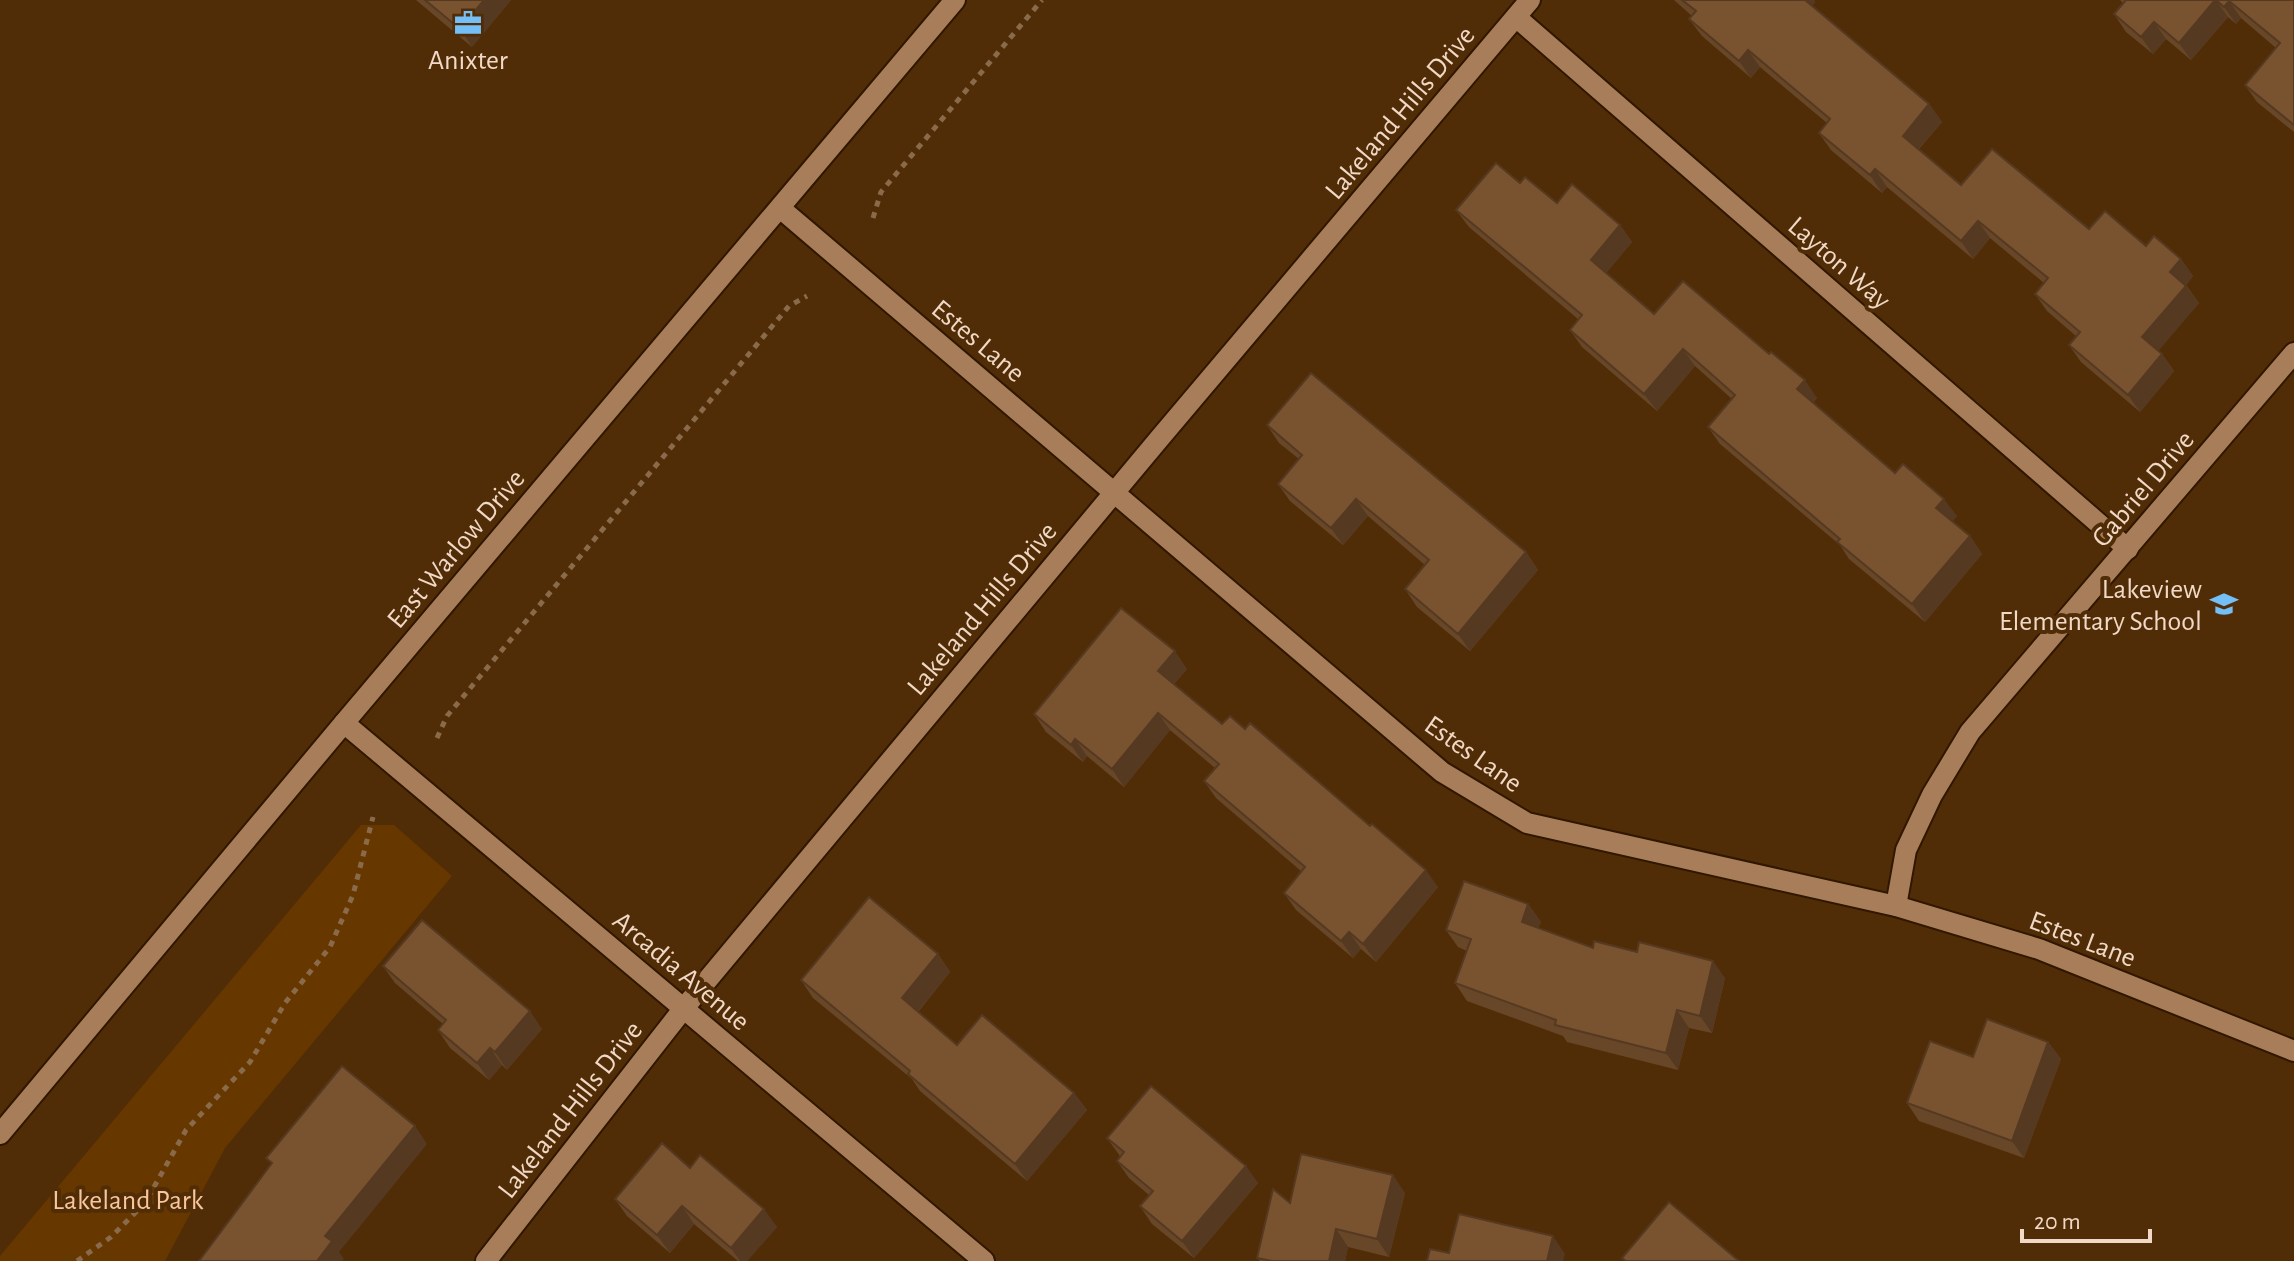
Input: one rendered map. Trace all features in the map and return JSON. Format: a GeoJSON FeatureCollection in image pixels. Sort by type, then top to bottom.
{"type":"FeatureCollection","features":[{"type":"Feature","properties":{"kind":"street","name":"East Warlow Drive"},"geometry":{"type":"LineString","coordinates":[[0,1134],[955,0]]}},
{"type":"Feature","properties":{"kind":"street","name":"Lakeland Hills Drive"},"geometry":{"type":"LineString","coordinates":[[486,1261],[684,1008],[1530,0]]}},
{"type":"Feature","properties":{"kind":"street","name":"Layton Way"},"geometry":{"type":"LineString","coordinates":[[1516,17],[2128,549]]}},
{"type":"Feature","properties":{"kind":"street","name":"Estes Lane"},"geometry":{"type":"LineString","coordinates":[[780,208],[1442,772],[1527,823],[1896,906],[2039,949],[2294,1051]]}},
{"type":"Feature","properties":{"kind":"street","name":"Gabriel Drive"},"geometry":{"type":"LineString","coordinates":[[1896,906],[1906,850],[1932,795],[1970,732],[2294,353]]}},
{"type":"Feature","properties":{"kind":"street","name":"Arcadia Avenue"},"geometry":{"type":"LineString","coordinates":[[344,723],[984,1261]]}},
{"type":"Feature","properties":{"kind":"path"},"geometry":{"type":"LineString","coordinates":[[873,218],[881,192],[1042,0]]}},
{"type":"Feature","properties":{"kind":"path"},"geometry":{"type":"LineString","coordinates":[[437,738],[447,716],[768,330],[789,306],[807,296]]}},
{"type":"Feature","properties":{"kind":"path"},"geometry":{"type":"LineString","coordinates":[[77,1261],[111,1237],[145,1203],[186,1130],[250,1062],[285,1003],[330,947],[353,895],[373,817]]}},
{"type":"Feature","properties":{"kind":"green space","name":"Lakeland Park"},"geometry":{"type":"Polygon","coordinates":[[[361,825],[394,825],[452,876],[225,1148],[165,1261],[0,1261],[0,1256],[361,825]]]}},
{"type":"Feature","properties":{"kind":"building"},"geometry":{"type":"Polygon","coordinates":[[[425,0],[484,0],[460,29],[425,0]]]}},
{"type":"Feature","properties":{"kind":"building"},"geometry":{"type":"Polygon","coordinates":[[[1682,0],[1805,0],[1929,104],[1903,136],[1961,185],[1992,149],[2089,229],[2105,211],[2146,246],[2154,236],[2181,259],[2170,272],[2186,286],[2142,337],[2162,354],[2128,395],[2069,345],[2080,332],[2035,294],[2048,278],[1978,221],[1961,241],[1875,169],[1870,175],[1819,133],[1830,119],[1748,50],[1739,61],[1689,19],[1696,11],[1682,0]]]}},
{"type":"Feature","properties":{"kind":"building"},"geometry":{"type":"Polygon","coordinates":[[[2126,0],[2215,0],[2179,43],[2154,22],[2141,37],[2114,14],[2126,0]]]}},
{"type":"Feature","properties":{"kind":"building"},"geometry":{"type":"Polygon","coordinates":[[[2216,0],[2294,0],[2294,125],[2245,85],[2280,43],[2229,1],[2224,7],[2216,0]]]}},
{"type":"Feature","properties":{"kind":"building"},"geometry":{"type":"Polygon","coordinates":[[[1496,163],[1520,183],[1525,177],[1557,203],[1572,184],[1620,225],[1591,260],[1654,314],[1683,281],[1769,354],[1771,352],[1805,380],[1797,389],[1895,473],[1903,464],[1944,499],[1936,508],[1970,536],[1912,604],[1708,427],[1735,395],[1683,349],[1644,394],[1570,330],[1582,315],[1456,210],[1496,163]]]}},
{"type":"Feature","properties":{"kind":"building"},"geometry":{"type":"Polygon","coordinates":[[[1311,373],[1526,552],[1458,634],[1405,589],[1429,560],[1356,499],[1331,528],[1278,484],[1302,455],[1267,425],[1311,373]]]}},
{"type":"Feature","properties":{"kind":"building"},"geometry":{"type":"Polygon","coordinates":[[[1121,608],[1175,651],[1158,671],[1222,724],[1230,716],[1245,729],[1250,723],[1426,870],[1363,944],[1349,932],[1341,941],[1284,893],[1305,867],[1204,781],[1219,764],[1158,713],[1112,769],[1075,739],[1071,745],[1034,714],[1121,608]]]}},
{"type":"Feature","properties":{"kind":"building"},"geometry":{"type":"Polygon","coordinates":[[[1464,881],[1528,904],[1522,922],[1593,948],[1594,941],[1637,952],[1639,942],[1713,961],[1700,1016],[1677,1010],[1666,1053],[1555,1025],[1556,1020],[1455,983],[1471,939],[1446,930],[1464,881]]]}},
{"type":"Feature","properties":{"kind":"building"},"geometry":{"type":"Polygon","coordinates":[[[869,897],[938,954],[902,998],[957,1045],[982,1015],[1074,1093],[1015,1164],[801,980],[869,897]]]}},
{"type":"Feature","properties":{"kind":"building"},"geometry":{"type":"Polygon","coordinates":[[[422,920],[530,1011],[495,1052],[490,1048],[477,1063],[438,1030],[446,1020],[383,966],[422,920]]]}},
{"type":"Feature","properties":{"kind":"building"},"geometry":{"type":"Polygon","coordinates":[[[1987,1019],[2048,1042],[2012,1141],[1907,1103],[1930,1041],[1973,1057],[1987,1019]]]}},
{"type":"Feature","properties":{"kind":"building"},"geometry":{"type":"Polygon","coordinates":[[[342,1066],[415,1126],[325,1236],[332,1241],[317,1261],[199,1261],[272,1163],[266,1158],[342,1066]]]}},
{"type":"Feature","properties":{"kind":"building"},"geometry":{"type":"Polygon","coordinates":[[[1151,1086],[1246,1166],[1182,1241],[1140,1206],[1153,1191],[1117,1161],[1124,1152],[1107,1138],[1151,1086]]]}},
{"type":"Feature","properties":{"kind":"building"},"geometry":{"type":"Polygon","coordinates":[[[662,1143],[690,1168],[700,1155],[764,1209],[731,1248],[682,1206],[657,1235],[615,1199],[662,1143]]]}},
{"type":"Feature","properties":{"kind":"building"},"geometry":{"type":"Polygon","coordinates":[[[1301,1154],[1393,1175],[1377,1239],[1336,1229],[1329,1261],[1257,1258],[1273,1189],[1290,1203],[1301,1154]]]}},
{"type":"Feature","properties":{"kind":"building"},"geometry":{"type":"Polygon","coordinates":[[[1669,1202],[1739,1261],[1626,1261],[1622,1258],[1669,1202]]]}},
{"type":"Feature","properties":{"kind":"building"},"geometry":{"type":"Polygon","coordinates":[[[1459,1214],[1553,1236],[1547,1261],[1427,1261],[1430,1249],[1449,1253],[1459,1214]]]}},
{"type":"Feature","properties":{"kind":"place","name":"Anixter"},"geometry":{"type":"Point","coordinates":[468,23]}},
{"type":"Feature","properties":{"kind":"place","name":"Lakeview Elementary School"},"geometry":{"type":"Point","coordinates":[2224,604]}}]}
